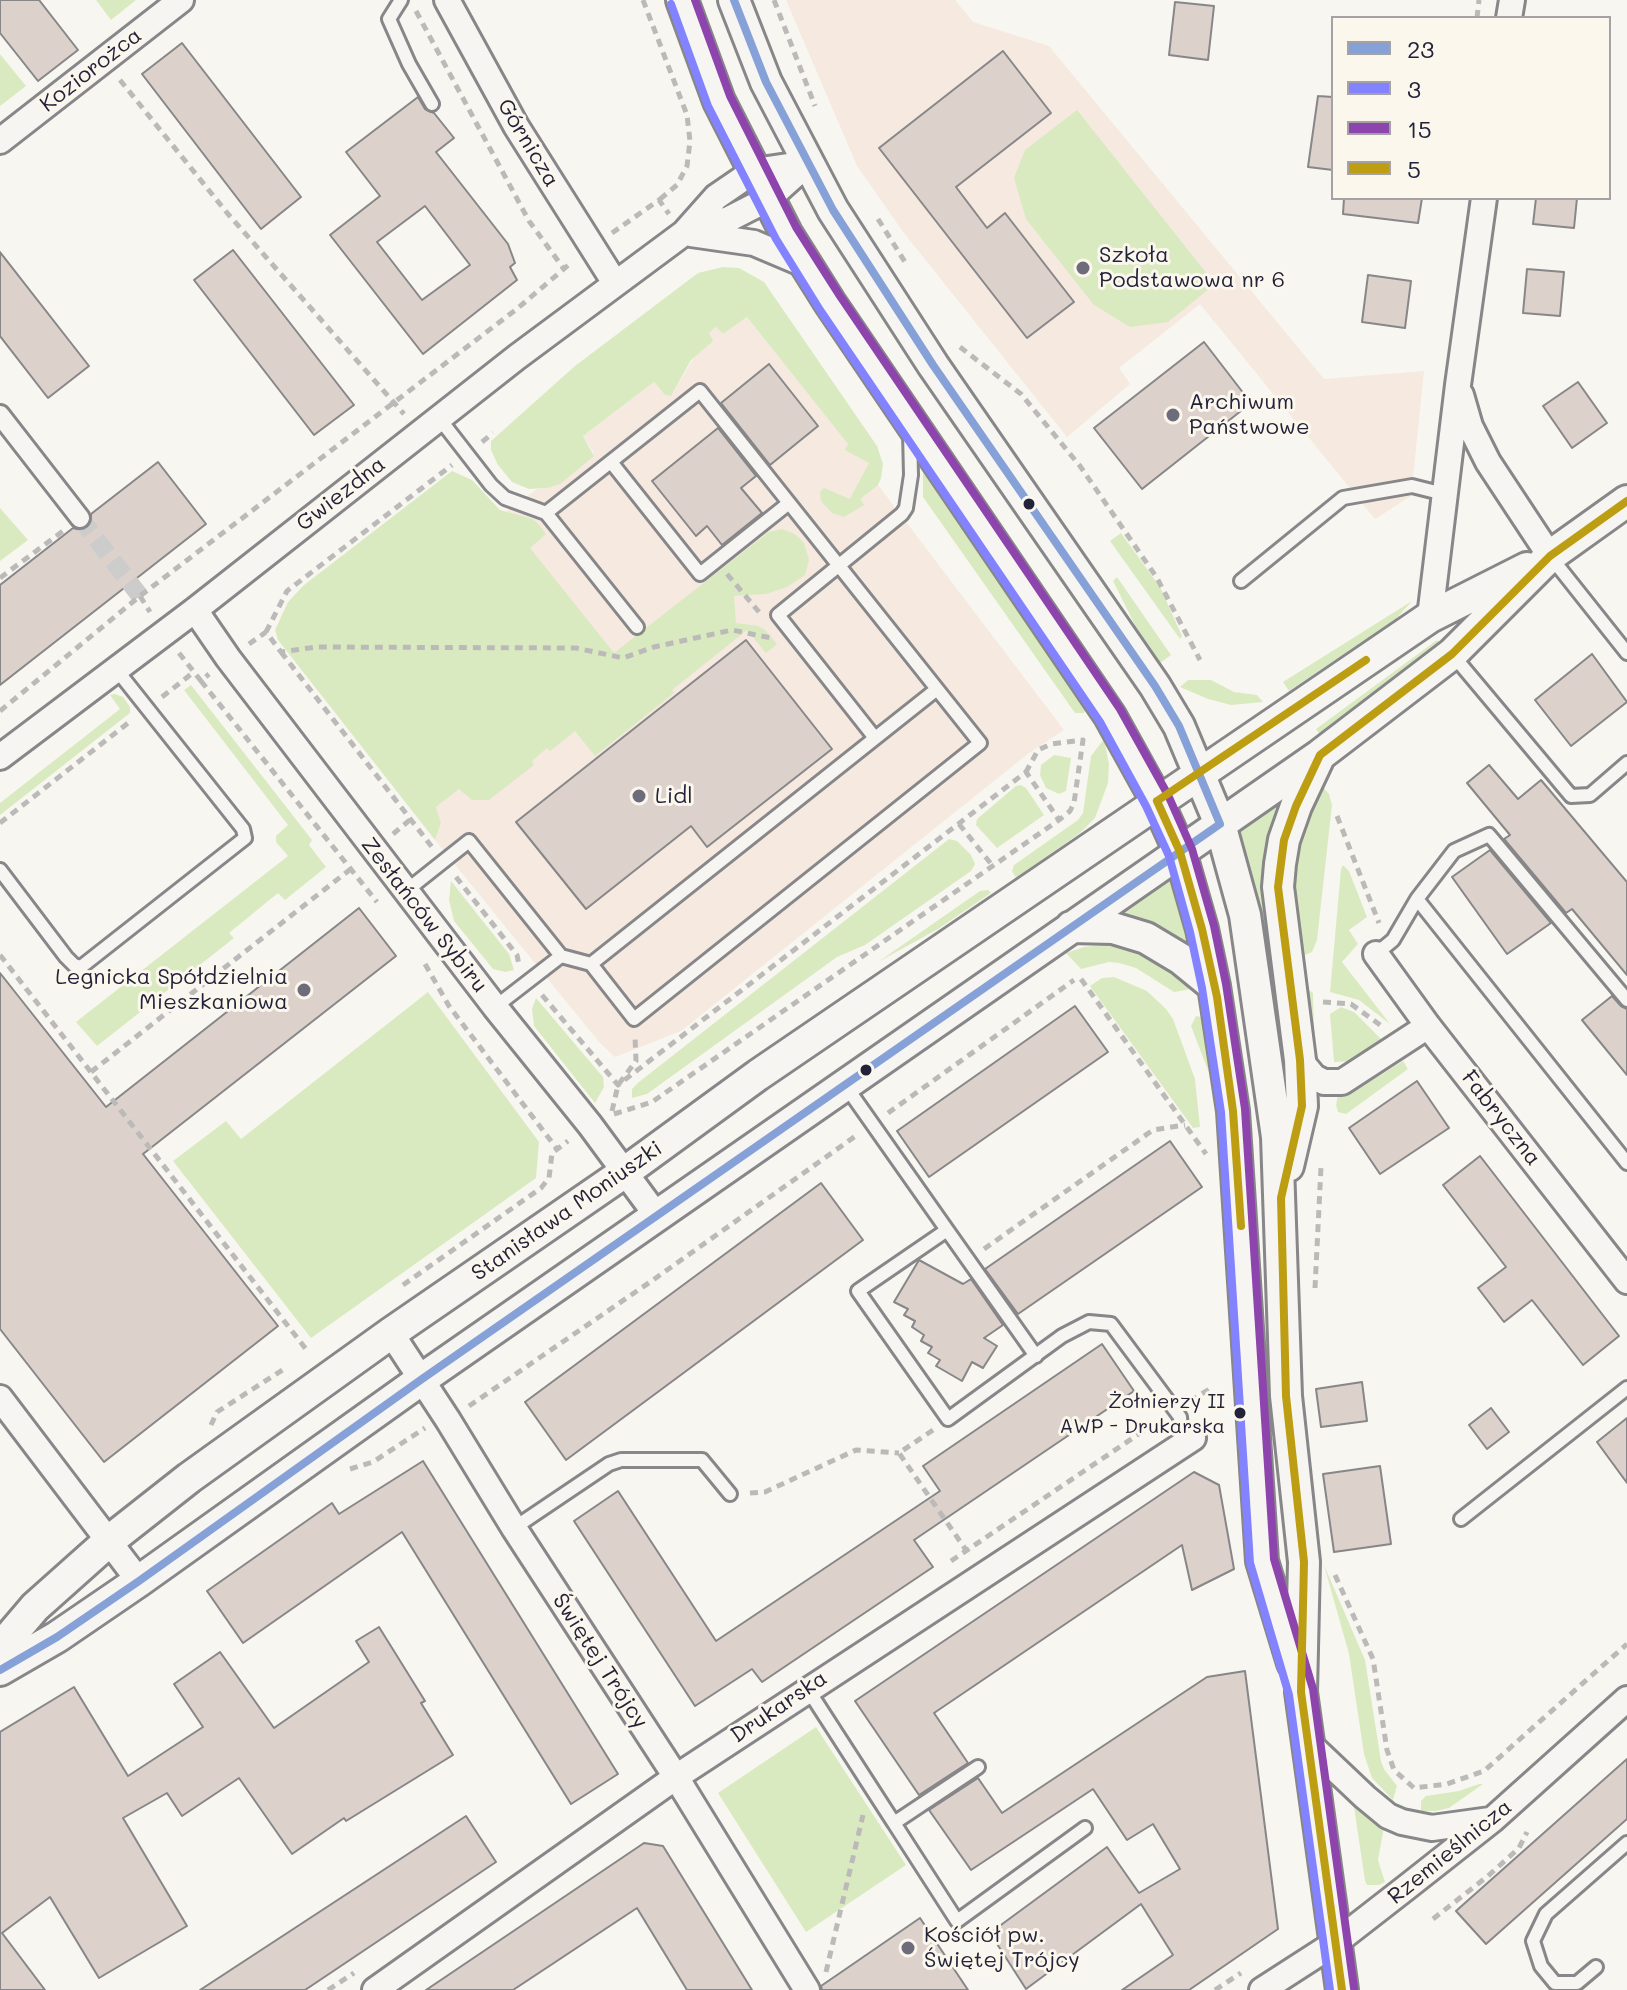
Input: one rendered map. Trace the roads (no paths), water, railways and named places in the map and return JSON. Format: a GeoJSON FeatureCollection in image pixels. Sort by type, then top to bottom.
{"type":"FeatureCollection","features":[{"type":"Feature","properties":{"kind":"street","name":"Koziorożca"},"geometry":{"type":"LineString","coordinates":[[0,141],[181,0]]}},
{"type":"Feature","properties":{"kind":"street","name":"Górnicza"},"geometry":{"type":"LineString","coordinates":[[447,0],[516,126],[615,283]]}},
{"type":"Feature","properties":{"kind":"street"},"geometry":{"type":"LineString","coordinates":[[682,0],[719,101],[768,199],[806,265],[1110,716],[1157,801],[1180,852],[1214,986],[1233,1111],[1262,1561],[1301,1692],[1342,1990]]}},
{"type":"Feature","properties":{"kind":"street"},"geometry":{"type":"LineString","coordinates":[[734,0],[766,82],[833,210],[881,287],[1155,686],[1179,726],[1220,824],[1245,915],[1277,1137],[1286,1396],[1304,1562],[1301,1692]]}},
{"type":"Feature","properties":{"kind":"street","name":"Gwiezdna"},"geometry":{"type":"LineString","coordinates":[[0,757],[684,233],[716,197],[754,171],[808,163]]}},
{"type":"Feature","properties":{"kind":"street","name":"Gwiezdna"},"geometry":{"type":"LineString","coordinates":[[684,233],[729,219],[768,199],[808,163]]}},
{"type":"Feature","properties":{"kind":"street"},"geometry":{"type":"LineString","coordinates":[[1430,617],[1484,200]]}},
{"type":"Feature","properties":{"kind":"street"},"geometry":{"type":"LineString","coordinates":[[684,233],[754,243],[806,265]]}},
{"type":"Feature","properties":{"kind":"street"},"geometry":{"type":"LineString","coordinates":[[1458,385],[1470,426],[1488,462],[1550,556]]}},
{"type":"Feature","properties":{"kind":"street"},"geometry":{"type":"LineString","coordinates":[[0,415],[80,518]]}},
{"type":"Feature","properties":{"kind":"street"},"geometry":{"type":"LineString","coordinates":[[0,1670],[57,1637],[139,1581],[422,1379],[1320,755],[1452,654],[1550,556],[1627,501]]}},
{"type":"Feature","properties":{"kind":"street","name":"Stanisława Moniuszki"},"geometry":{"type":"LineString","coordinates":[[0,1648],[35,1607],[109,1541],[189,1478],[391,1333],[625,1172],[758,1075],[1430,617],[1550,556]]}},
{"type":"Feature","properties":{"kind":"street","name":"Zesłańców Sybiru"},"geometry":{"type":"LineString","coordinates":[[195,610],[228,658],[657,1216]]}},
{"type":"Feature","properties":{"kind":"street"},"geometry":{"type":"LineString","coordinates":[[1281,1198],[1302,1106],[1300,1060],[1279,875],[1284,840],[1320,755]]}},
{"type":"Feature","properties":{"kind":"street"},"geometry":{"type":"LineString","coordinates":[[1071,927],[1113,928],[1146,938],[1181,959],[1214,986]]}},
{"type":"Feature","properties":{"kind":"street","name":"Fabryczna"},"geometry":{"type":"LineString","coordinates":[[1385,947],[1428,1026],[1627,1281]]}},
{"type":"Feature","properties":{"kind":"street"},"geometry":{"type":"LineString","coordinates":[[1300,1060],[1314,1077],[1324,1082],[1342,1082],[1428,1026]]}},
{"type":"Feature","properties":{"kind":"street","name":"Świętej Trójcy"},"geometry":{"type":"LineString","coordinates":[[391,1333],[514,1528],[811,1979]]}},
{"type":"Feature","properties":{"kind":"street"},"geometry":{"type":"LineString","coordinates":[[0,1398],[139,1581]]}},
{"type":"Feature","properties":{"kind":"street","name":"Drukarska"},"geometry":{"type":"LineString","coordinates":[[375,1990],[807,1688],[1187,1442]]}},
{"type":"Feature","properties":{"kind":"street","name":"Rzemieślnicza"},"geometry":{"type":"LineString","coordinates":[[1262,1990],[1335,1943],[1492,1820],[1627,1699]]}},
{"type":"Feature","properties":{"kind":"street"},"geometry":{"type":"LineString","coordinates":[[1308,1743],[1376,1806],[1402,1822],[1432,1828],[1492,1820]]}},
{"type":"Feature","properties":{"kind":"lane"},"geometry":{"type":"LineString","coordinates":[[401,0],[389,19],[409,64],[432,104]]}},
{"type":"Feature","properties":{"kind":"lane"},"geometry":{"type":"LineString","coordinates":[[406,891],[469,841],[561,956],[591,964],[634,1019],[980,743],[700,391],[546,513]]}},
{"type":"Feature","properties":{"kind":"lane"},"geometry":{"type":"LineString","coordinates":[[875,738],[778,615],[898,520],[906,508],[911,475],[909,420]]}},
{"type":"Feature","properties":{"kind":"lane"},"geometry":{"type":"LineString","coordinates":[[430,425],[467,454],[505,498],[546,513],[637,627]]}},
{"type":"Feature","properties":{"kind":"lane"},"geometry":{"type":"LineString","coordinates":[[611,462],[700,574],[789,503]]}},
{"type":"Feature","properties":{"kind":"lane"},"geometry":{"type":"LineString","coordinates":[[1241,581],[1343,498],[1412,486],[1444,494]]}},
{"type":"Feature","properties":{"kind":"lane"},"geometry":{"type":"LineString","coordinates":[[1550,556],[1627,653]]}},
{"type":"Feature","properties":{"kind":"lane"},"geometry":{"type":"LineString","coordinates":[[1452,654],[1571,796],[1590,795],[1627,763]]}},
{"type":"Feature","properties":{"kind":"lane"},"geometry":{"type":"LineString","coordinates":[[0,870],[66,957],[81,967],[245,838],[243,829],[116,669]]}},
{"type":"Feature","properties":{"kind":"lane"},"geometry":{"type":"LineString","coordinates":[[591,964],[937,689]]}},
{"type":"Feature","properties":{"kind":"lane"},"geometry":{"type":"LineString","coordinates":[[1385,947],[1454,851],[1489,835],[1627,1000]]}},
{"type":"Feature","properties":{"kind":"lane"},"geometry":{"type":"LineString","coordinates":[[1417,899],[1627,1163]]}},
{"type":"Feature","properties":{"kind":"lane"},"geometry":{"type":"LineString","coordinates":[[495,1007],[561,956]]}},
{"type":"Feature","properties":{"kind":"lane"},"geometry":{"type":"LineString","coordinates":[[845,1085],[1036,1356]]}},
{"type":"Feature","properties":{"kind":"lane"},"geometry":{"type":"LineString","coordinates":[[947,1230],[858,1291],[948,1419],[1062,1336],[1089,1322],[1111,1324],[1180,1417],[1187,1442]]}},
{"type":"Feature","properties":{"kind":"lane"},"geometry":{"type":"LineString","coordinates":[[1461,1519],[1627,1388]]}},
{"type":"Feature","properties":{"kind":"lane"},"geometry":{"type":"LineString","coordinates":[[514,1528],[609,1464],[621,1460],[702,1460],[730,1494]]}},
{"type":"Feature","properties":{"kind":"lane"},"geometry":{"type":"LineString","coordinates":[[807,1688],[957,1921],[1085,1828]]}},
{"type":"Feature","properties":{"kind":"lane"},"geometry":{"type":"LineString","coordinates":[[894,1823],[978,1767]]}},
{"type":"Feature","properties":{"kind":"lane"},"geometry":{"type":"LineString","coordinates":[[1596,1967],[1577,1983],[1555,1983],[1541,1966],[1533,1941],[1546,1914],[1627,1843]]}},
{"type":"Feature","properties":{"kind":"tunnel"},"geometry":{"type":"LineString","coordinates":[[80,518],[140,596]]}},
{"type":"Feature","properties":{"kind":"place","name":"Szkoła Podstawowa nr 6"},"geometry":{"type":"Point","coordinates":[1083,268]}},
{"type":"Feature","properties":{"kind":"place","name":"Archiwum Państwowe"},"geometry":{"type":"Point","coordinates":[1173,415]}},
{"type":"Feature","properties":{"kind":"place","name":"Lidl"},"geometry":{"type":"Point","coordinates":[639,796]}},
{"type":"Feature","properties":{"kind":"place","name":"Legnicka Spółdzielnia Mieszkaniowa"},"geometry":{"type":"Point","coordinates":[304,990]}},
{"type":"Feature","properties":{"kind":"place","name":"Żołnierzy II AWP - Drukarska"},"geometry":{"type":"Point","coordinates":[1240,1413]}},
{"type":"Feature","properties":{"kind":"place","name":"Kościół pw. Świętej Trójcy"},"geometry":{"type":"Point","coordinates":[908,1948]}}]}
